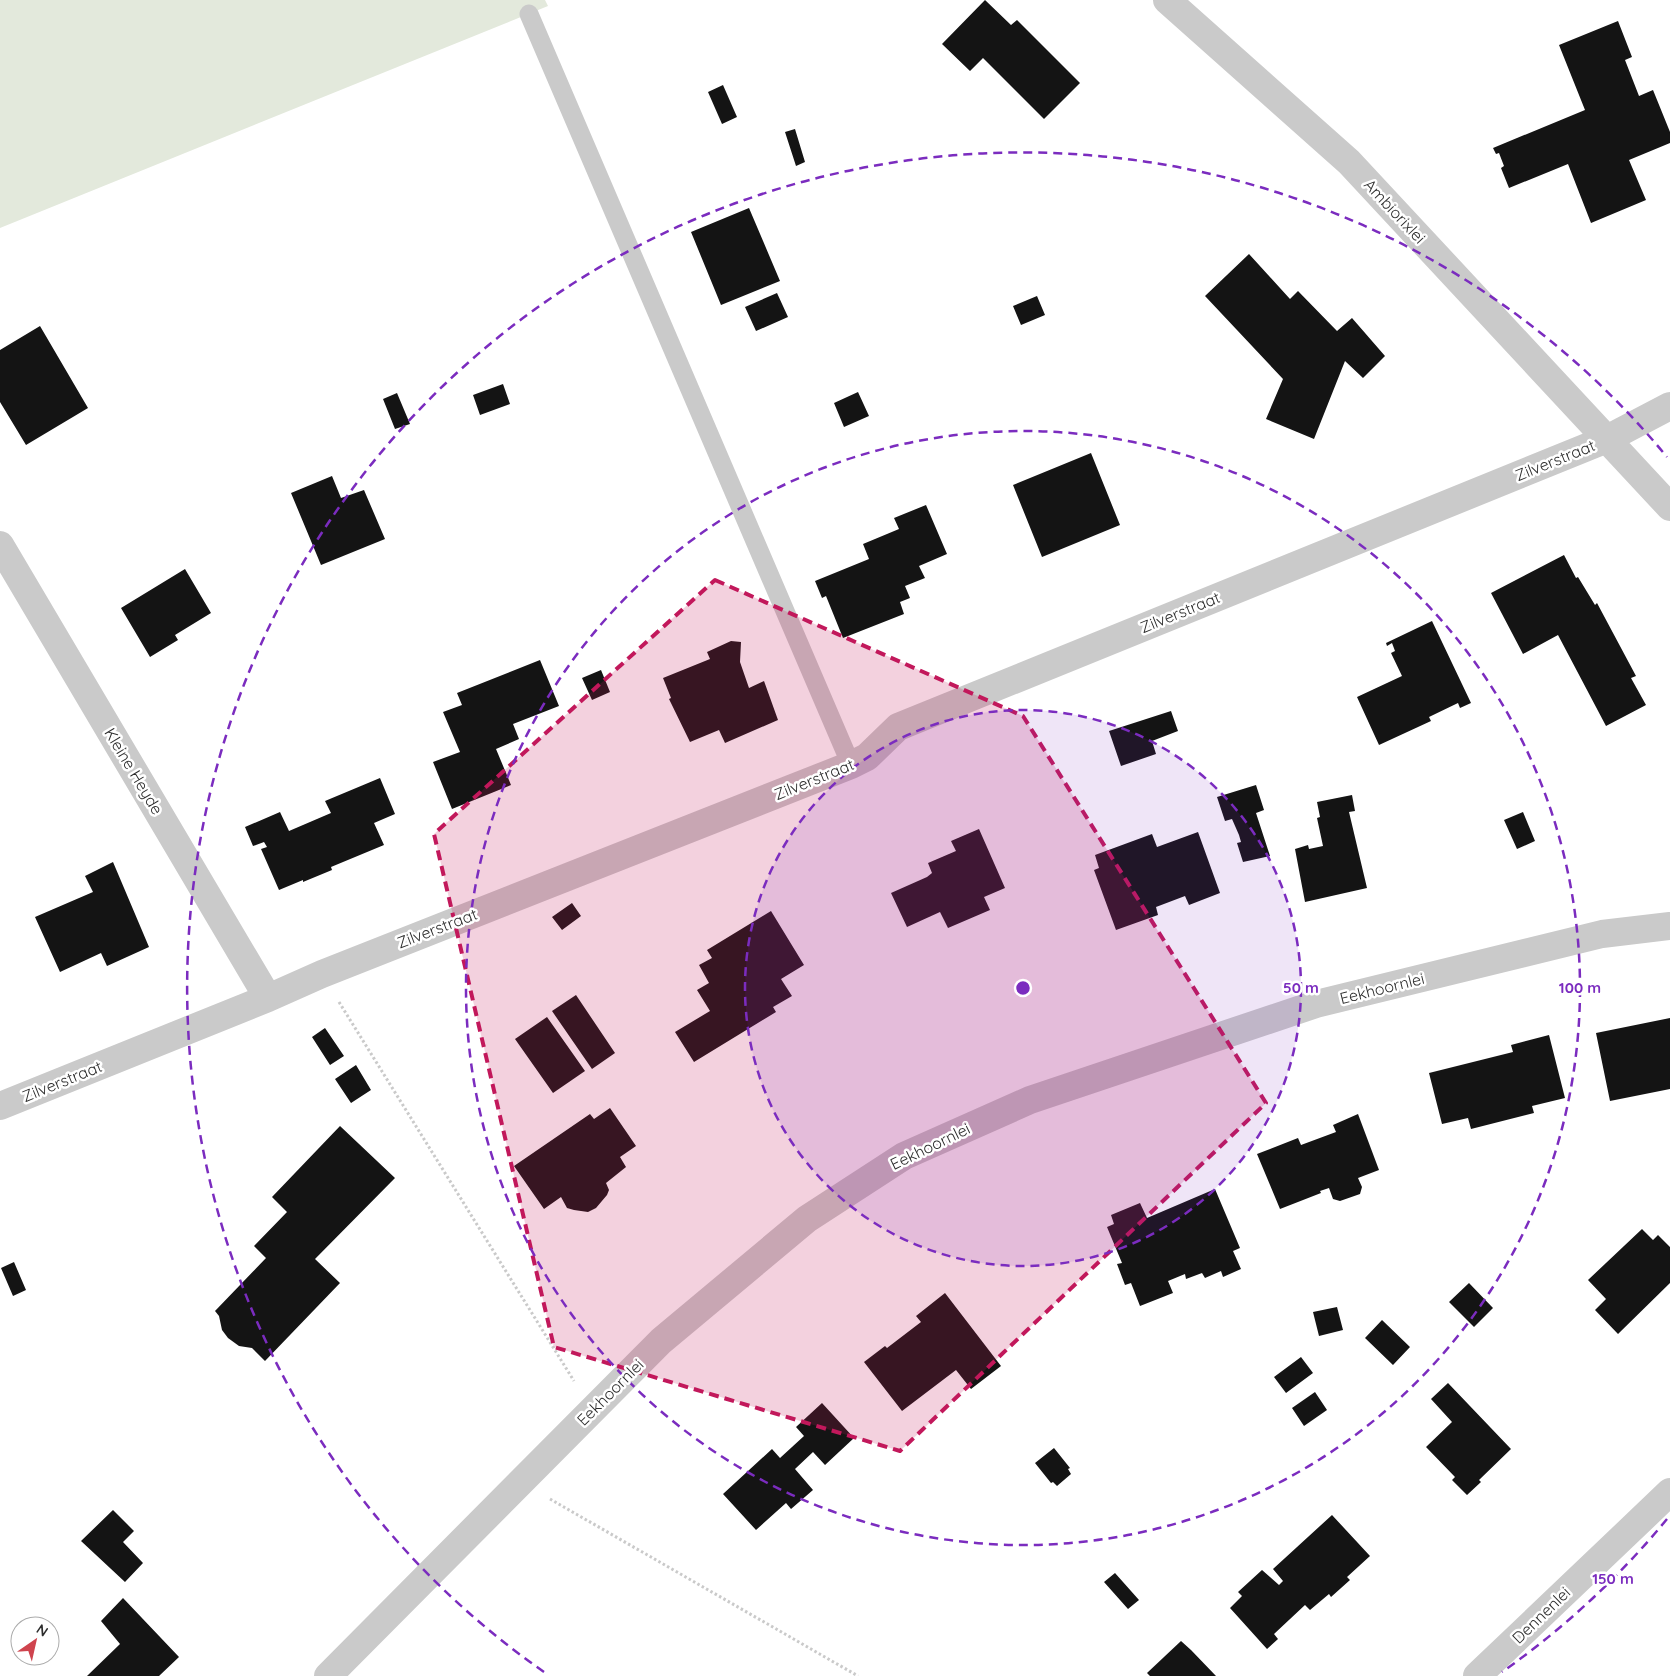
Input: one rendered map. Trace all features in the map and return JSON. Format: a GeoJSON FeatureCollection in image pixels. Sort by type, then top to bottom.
{"type":"FeatureCollection","features":[{"type":"Feature","properties":{"kind":"street","name":"Ambiorixlei"},"geometry":{"type":"LineString","coordinates":[[1167,0],[1349,162],[1670,507]]}},
{"type":"Feature","properties":{"kind":"street","name":"Zilverstraat"},"geometry":{"type":"LineString","coordinates":[[0,1106],[268,998],[322,974],[851,766],[866,757],[898,727],[1607,439],[1670,406]]}},
{"type":"Feature","properties":{"kind":"street","name":"Kleine Heyde"},"geometry":{"type":"LineString","coordinates":[[0,545],[268,998]]}},
{"type":"Feature","properties":{"kind":"street","name":"Eekhoornlei"},"geometry":{"type":"LineString","coordinates":[[328,1676],[661,1341],[807,1219],[904,1156],[1030,1100],[1316,1004],[1602,934],[1670,926]]}},
{"type":"Feature","properties":{"kind":"street","name":"Dennenlei"},"geometry":{"type":"LineString","coordinates":[[1477,1676],[1670,1492]]}},
{"type":"Feature","properties":{"kind":"lane"},"geometry":{"type":"LineString","coordinates":[[529,14],[851,766]]}},
{"type":"Feature","properties":{"kind":"path"},"geometry":{"type":"LineString","coordinates":[[322,974],[592,1411]]}},
{"type":"Feature","properties":{"kind":"path"},"geometry":{"type":"LineString","coordinates":[[519,1482],[858,1676]]}},
{"type":"Feature","properties":{"kind":"highlighted area"},"geometry":{"type":"Polygon","coordinates":[[[715,580],[1023,716],[1266,1103],[900,1451],[554,1347],[434,834],[715,580]]]}},
{"type":"Feature","properties":{"kind":"shaded area"},"geometry":{"type":"Polygon","coordinates":[[[0,0],[545,0],[548,6],[0,228],[0,0]]]}},
{"type":"Feature","properties":{"kind":"building"},"geometry":{"type":"Polygon","coordinates":[[[985,0],[1011,25],[1017,20],[1080,83],[1044,119],[983,58],[970,71],[942,44],[985,0]]]}},
{"type":"Feature","properties":{"kind":"building"},"geometry":{"type":"Polygon","coordinates":[[[1618,21],[1632,57],[1625,60],[1639,96],[1653,90],[1670,132],[1670,143],[1629,160],[1646,200],[1591,223],[1568,164],[1509,188],[1501,168],[1504,166],[1499,153],[1496,154],[1493,148],[1585,110],[1559,45],[1618,21]]]}},
{"type":"Feature","properties":{"kind":"building"},"geometry":{"type":"Polygon","coordinates":[[[723,85],[737,117],[722,124],[708,92],[723,85]]]}},
{"type":"Feature","properties":{"kind":"building"},"geometry":{"type":"Polygon","coordinates":[[[795,129],[805,162],[796,166],[785,132],[795,129]]]}},
{"type":"Feature","properties":{"kind":"building"},"geometry":{"type":"Polygon","coordinates":[[[749,208],[780,281],[721,305],[691,232],[749,208]]]}},
{"type":"Feature","properties":{"kind":"building"},"geometry":{"type":"Polygon","coordinates":[[[1249,254],[1290,299],[1298,291],[1337,331],[1352,318],[1385,356],[1363,378],[1345,361],[1314,439],[1266,419],[1283,379],[1205,296],[1249,254]]]}},
{"type":"Feature","properties":{"kind":"building"},"geometry":{"type":"Polygon","coordinates":[[[777,293],[788,317],[756,331],[745,307],[777,293]]]}},
{"type":"Feature","properties":{"kind":"building"},"geometry":{"type":"Polygon","coordinates":[[[1037,296],[1045,315],[1021,325],[1013,306],[1037,296]]]}},
{"type":"Feature","properties":{"kind":"building"},"geometry":{"type":"Polygon","coordinates":[[[40,326],[88,408],[26,445],[0,402],[0,350],[40,326]]]}},
{"type":"Feature","properties":{"kind":"building"},"geometry":{"type":"Polygon","coordinates":[[[503,384],[510,404],[480,415],[473,395],[503,384]]]}},
{"type":"Feature","properties":{"kind":"building"},"geometry":{"type":"Polygon","coordinates":[[[858,392],[869,416],[844,427],[834,403],[858,392]]]}},
{"type":"Feature","properties":{"kind":"building"},"geometry":{"type":"Polygon","coordinates":[[[397,393],[410,424],[395,429],[383,399],[397,393]]]}},
{"type":"Feature","properties":{"kind":"building"},"geometry":{"type":"Polygon","coordinates":[[[1091,453],[1120,525],[1042,557],[1013,485],[1091,453]]]}},
{"type":"Feature","properties":{"kind":"building"},"geometry":{"type":"Polygon","coordinates":[[[332,476],[341,498],[364,490],[385,539],[321,565],[291,493],[332,476]]]}},
{"type":"Feature","properties":{"kind":"building"},"geometry":{"type":"Polygon","coordinates":[[[926,505],[947,554],[919,566],[925,578],[905,586],[910,598],[900,602],[904,614],[843,638],[826,596],[822,598],[815,581],[869,559],[863,544],[899,529],[894,518],[926,505]]]}},
{"type":"Feature","properties":{"kind":"building"},"geometry":{"type":"Polygon","coordinates":[[[1564,555],[1576,578],[1578,577],[1595,605],[1597,603],[1636,676],[1631,678],[1646,705],[1606,726],[1558,635],[1523,654],[1491,593],[1564,555]]]}},
{"type":"Feature","properties":{"kind":"building"},"geometry":{"type":"Polygon","coordinates":[[[185,569],[211,613],[175,635],[178,640],[150,657],[121,608],[185,569]]]}},
{"type":"Feature","properties":{"kind":"building"},"geometry":{"type":"Polygon","coordinates":[[[1432,621],[1471,703],[1460,708],[1458,703],[1429,717],[1431,721],[1379,745],[1357,697],[1402,676],[1391,653],[1395,651],[1392,643],[1387,646],[1386,643],[1432,621]]]}},
{"type":"Feature","properties":{"kind":"building"},"geometry":{"type":"Polygon","coordinates":[[[731,641],[741,642],[740,662],[749,688],[764,681],[778,720],[725,743],[719,730],[690,742],[669,699],[671,698],[663,678],[710,659],[707,652],[731,641]]]}},
{"type":"Feature","properties":{"kind":"building"},"geometry":{"type":"Polygon","coordinates":[[[540,660],[559,706],[513,724],[519,739],[496,749],[511,785],[452,809],[433,762],[460,752],[443,712],[462,705],[457,693],[540,660]]]}},
{"type":"Feature","properties":{"kind":"building"},"geometry":{"type":"Polygon","coordinates":[[[601,670],[610,692],[592,700],[582,678],[601,670]]]}},
{"type":"Feature","properties":{"kind":"building"},"geometry":{"type":"Polygon","coordinates":[[[1171,711],[1178,731],[1152,741],[1156,754],[1121,766],[1109,731],[1171,711]]]}},
{"type":"Feature","properties":{"kind":"building"},"geometry":{"type":"Polygon","coordinates":[[[380,778],[395,814],[374,823],[384,845],[331,867],[332,870],[279,890],[261,849],[267,847],[264,842],[253,846],[245,827],[280,812],[289,831],[331,813],[325,801],[380,778]]]}},
{"type":"Feature","properties":{"kind":"building"},"geometry":{"type":"Polygon","coordinates":[[[1256,785],[1264,810],[1256,813],[1270,856],[1243,862],[1237,843],[1241,842],[1239,835],[1232,819],[1225,821],[1217,797],[1256,785]]]}},
{"type":"Feature","properties":{"kind":"building"},"geometry":{"type":"Polygon","coordinates":[[[1352,795],[1355,811],[1349,812],[1367,888],[1305,902],[1295,849],[1308,845],[1309,849],[1323,846],[1317,818],[1320,817],[1317,802],[1352,795]]]}},
{"type":"Feature","properties":{"kind":"building"},"geometry":{"type":"Polygon","coordinates":[[[1523,812],[1535,841],[1517,849],[1504,820],[1523,812]]]}},
{"type":"Feature","properties":{"kind":"building"},"geometry":{"type":"Polygon","coordinates":[[[979,829],[1005,888],[984,897],[990,910],[948,928],[940,912],[907,927],[891,893],[927,877],[932,873],[928,863],[956,851],[951,841],[979,829]]]}},
{"type":"Feature","properties":{"kind":"building"},"geometry":{"type":"Polygon","coordinates":[[[1198,832],[1220,893],[1189,905],[1185,896],[1156,907],[1158,915],[1116,930],[1094,870],[1099,868],[1095,855],[1152,834],[1157,847],[1198,832]]]}},
{"type":"Feature","properties":{"kind":"building"},"geometry":{"type":"Polygon","coordinates":[[[113,862],[149,947],[107,966],[101,953],[60,972],[35,917],[93,892],[85,876],[113,862]]]}},
{"type":"Feature","properties":{"kind":"building"},"geometry":{"type":"Polygon","coordinates":[[[572,903],[581,916],[562,930],[552,917],[572,903]]]}},
{"type":"Feature","properties":{"kind":"building"},"geometry":{"type":"Polygon","coordinates":[[[771,911],[804,965],[781,979],[792,996],[773,1007],[776,1012],[694,1062],[675,1032],[710,1011],[697,990],[709,983],[699,965],[712,958],[707,950],[771,911]]]}},
{"type":"Feature","properties":{"kind":"building"},"geometry":{"type":"Polygon","coordinates":[[[576,995],[615,1053],[592,1069],[552,1011],[576,995]]]}},
{"type":"Feature","properties":{"kind":"building"},"geometry":{"type":"Polygon","coordinates":[[[547,1017],[585,1071],[553,1093],[515,1039],[547,1017]]]}},
{"type":"Feature","properties":{"kind":"building"},"geometry":{"type":"Polygon","coordinates":[[[1670,1018],[1670,1089],[1610,1101],[1596,1033],[1670,1018]]]}},
{"type":"Feature","properties":{"kind":"building"},"geometry":{"type":"Polygon","coordinates":[[[325,1028],[344,1056],[330,1065],[312,1037],[325,1028]]]}},
{"type":"Feature","properties":{"kind":"building"},"geometry":{"type":"Polygon","coordinates":[[[1549,1035],[1565,1098],[1532,1106],[1534,1113],[1471,1129],[1468,1118],[1442,1124],[1429,1073],[1513,1052],[1511,1045],[1549,1035]]]}},
{"type":"Feature","properties":{"kind":"building"},"geometry":{"type":"Polygon","coordinates":[[[356,1065],[371,1090],[351,1103],[335,1079],[356,1065]]]}},
{"type":"Feature","properties":{"kind":"building"},"geometry":{"type":"Polygon","coordinates":[[[610,1108],[636,1146],[620,1157],[626,1167],[606,1183],[609,1190],[607,1195],[596,1208],[588,1212],[567,1208],[561,1197],[544,1209],[514,1166],[590,1114],[594,1119],[610,1108]]]}},
{"type":"Feature","properties":{"kind":"building"},"geometry":{"type":"Polygon","coordinates":[[[1358,1114],[1379,1170],[1358,1178],[1362,1187],[1360,1194],[1340,1201],[1333,1199],[1329,1188],[1280,1209],[1257,1154],[1298,1138],[1301,1145],[1336,1132],[1333,1125],[1358,1114]]]}},
{"type":"Feature","properties":{"kind":"building"},"geometry":{"type":"Polygon","coordinates":[[[340,1126],[395,1178],[315,1259],[340,1283],[265,1361],[252,1348],[239,1346],[228,1338],[222,1330],[219,1316],[215,1311],[266,1258],[254,1246],[287,1212],[272,1197],[340,1126]]]}},
{"type":"Feature","properties":{"kind":"building"},"geometry":{"type":"Polygon","coordinates":[[[1215,1189],[1240,1248],[1233,1251],[1241,1269],[1223,1277],[1221,1271],[1205,1278],[1202,1273],[1186,1279],[1185,1274],[1168,1281],[1173,1293],[1140,1306],[1131,1283],[1125,1285],[1117,1264],[1122,1263],[1107,1227],[1114,1224],[1111,1215],[1140,1203],[1147,1218],[1215,1189]]]}},
{"type":"Feature","properties":{"kind":"building"},"geometry":{"type":"Polygon","coordinates":[[[1642,1229],[1653,1240],[1658,1235],[1670,1247],[1670,1283],[1618,1334],[1595,1310],[1606,1299],[1588,1280],[1642,1229]]]}},
{"type":"Feature","properties":{"kind":"building"},"geometry":{"type":"Polygon","coordinates":[[[14,1262],[26,1290],[13,1296],[1,1268],[14,1262]]]}},
{"type":"Feature","properties":{"kind":"building"},"geometry":{"type":"Polygon","coordinates":[[[1469,1283],[1493,1308],[1474,1327],[1449,1302],[1469,1283]]]}},
{"type":"Feature","properties":{"kind":"building"},"geometry":{"type":"Polygon","coordinates":[[[945,1293],[1001,1366],[971,1389],[956,1370],[902,1411],[864,1362],[885,1346],[887,1348],[921,1322],[916,1316],[945,1293]]]}},
{"type":"Feature","properties":{"kind":"building"},"geometry":{"type":"Polygon","coordinates":[[[1337,1307],[1343,1330],[1319,1336],[1313,1312],[1337,1307]]]}},
{"type":"Feature","properties":{"kind":"building"},"geometry":{"type":"Polygon","coordinates":[[[1382,1320],[1410,1347],[1393,1365],[1365,1338],[1382,1320]]]}},
{"type":"Feature","properties":{"kind":"building"},"geometry":{"type":"Polygon","coordinates":[[[1301,1357],[1313,1373],[1286,1393],[1274,1377],[1301,1357]]]}},
{"type":"Feature","properties":{"kind":"building"},"geometry":{"type":"Polygon","coordinates":[[[1448,1383],[1511,1449],[1479,1480],[1481,1482],[1467,1495],[1452,1480],[1455,1477],[1426,1447],[1452,1422],[1431,1399],[1448,1383]]]}},
{"type":"Feature","properties":{"kind":"building"},"geometry":{"type":"Polygon","coordinates":[[[1315,1392],[1327,1410],[1304,1426],[1292,1408],[1315,1392]]]}},
{"type":"Feature","properties":{"kind":"building"},"geometry":{"type":"Polygon","coordinates":[[[822,1403],[854,1438],[825,1465],[813,1452],[795,1469],[813,1490],[791,1509],[786,1503],[756,1530],[723,1494],[772,1449],[780,1458],[804,1436],[796,1427],[822,1403]]]}},
{"type":"Feature","properties":{"kind":"building"},"geometry":{"type":"Polygon","coordinates":[[[1054,1448],[1070,1468],[1068,1469],[1071,1474],[1057,1486],[1053,1482],[1051,1483],[1035,1463],[1054,1448]]]}},
{"type":"Feature","properties":{"kind":"building"},"geometry":{"type":"Polygon","coordinates":[[[113,1510],[134,1531],[123,1542],[143,1563],[125,1582],[81,1541],[113,1510]]]}},
{"type":"Feature","properties":{"kind":"building"},"geometry":{"type":"Polygon","coordinates":[[[1332,1515],[1370,1556],[1347,1577],[1350,1580],[1331,1597],[1329,1594],[1310,1610],[1305,1605],[1274,1634],[1278,1639],[1267,1649],[1230,1608],[1242,1596],[1238,1592],[1262,1570],[1279,1585],[1283,1581],[1273,1569],[1332,1515]]]}},
{"type":"Feature","properties":{"kind":"building"},"geometry":{"type":"Polygon","coordinates":[[[1115,1573],[1139,1600],[1128,1609],[1104,1582],[1115,1573]]]}},
{"type":"Feature","properties":{"kind":"building"},"geometry":{"type":"Polygon","coordinates":[[[123,1598],[179,1657],[159,1676],[87,1676],[120,1644],[101,1621],[123,1598]]]}},
{"type":"Feature","properties":{"kind":"building"},"geometry":{"type":"Polygon","coordinates":[[[1181,1641],[1216,1676],[1150,1676],[1147,1673],[1181,1641]]]}}]}
